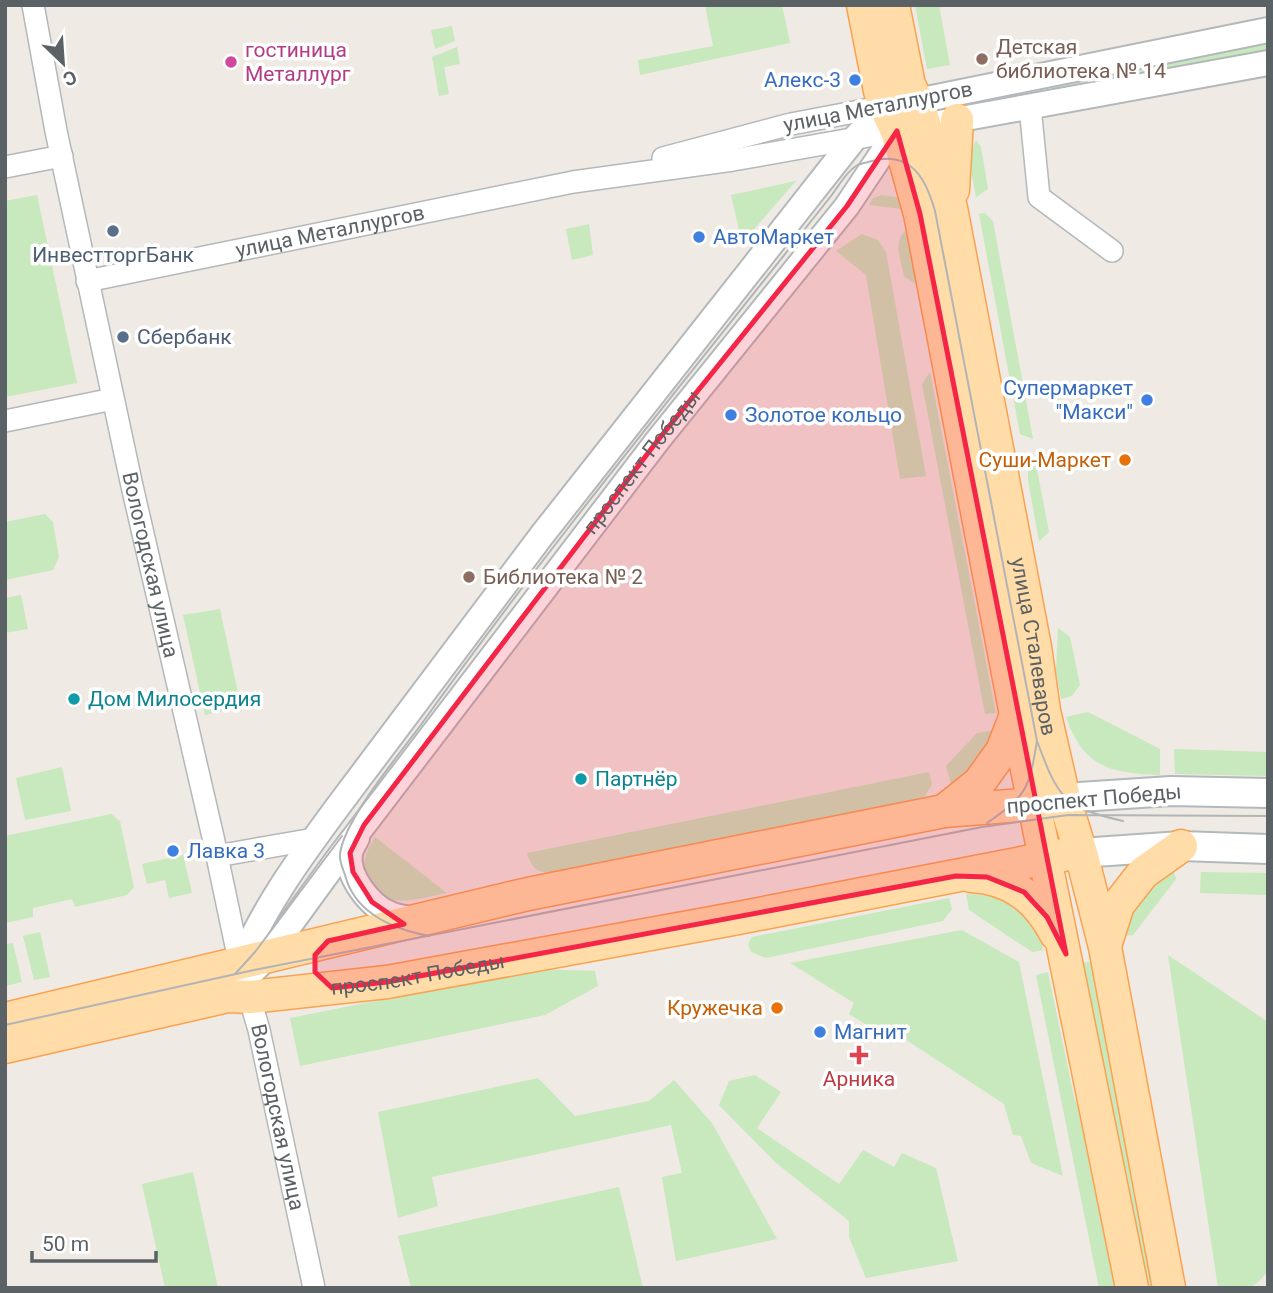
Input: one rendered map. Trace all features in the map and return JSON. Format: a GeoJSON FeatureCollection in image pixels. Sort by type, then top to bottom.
{"type":"FeatureCollection","features":[{"type":"Feature","properties":{"kind":"main road","name":"улица Сталеваров"},"geometry":{"type":"LineString","coordinates":[[863,5],[906,116],[951,208],[1035,647],[1044,711],[1049,801],[1044,858],[1066,954],[1132,1288]]}},
{"type":"Feature","properties":{"kind":"main road","name":"улица Сталеваров"},"geometry":{"type":"LineString","coordinates":[[893,5],[909,85],[906,116],[920,214],[1016,715],[1049,801],[1081,853],[1105,947],[1169,1288]]}},
{"type":"Feature","properties":{"kind":"main road"},"geometry":{"type":"LineString","coordinates":[[951,208],[957,120]]}},
{"type":"Feature","properties":{"kind":"main road"},"geometry":{"type":"LineString","coordinates":[[944,811],[979,783],[1002,751],[1016,715]]}},
{"type":"Feature","properties":{"kind":"main road","name":"проспект Победы"},"geometry":{"type":"LineString","coordinates":[[5,1046],[245,979],[328,941],[528,894],[944,811],[1171,791],[1268,793]]}},
{"type":"Feature","properties":{"kind":"main road"},"geometry":{"type":"LineString","coordinates":[[1105,947],[1118,905],[1143,873],[1181,846]]}},
{"type":"Feature","properties":{"kind":"main road","name":"проспект Победы"},"geometry":{"type":"LineString","coordinates":[[5,1019],[245,979],[332,988],[400,980],[1081,853],[1181,846],[1268,849]]}},
{"type":"Feature","properties":{"kind":"main road"},"geometry":{"type":"LineString","coordinates":[[956,876],[987,877],[1024,892],[1047,917],[1066,954]]}},
{"type":"Feature","properties":{"kind":"main road"},"geometry":{"type":"LineString","coordinates":[[328,941],[319,948],[313,963],[321,981],[332,988]]}},
{"type":"Feature","properties":{"kind":"street","name":"Вологодская улица"},"geometry":{"type":"LineString","coordinates":[[33,5],[87,281],[314,1288]]}},
{"type":"Feature","properties":{"kind":"street","name":"улица Металлургов"},"geometry":{"type":"LineString","coordinates":[[906,116],[1268,30]]}},
{"type":"Feature","properties":{"kind":"street","name":"улица Металлургов"},"geometry":{"type":"LineString","coordinates":[[87,281],[573,182],[791,124],[906,116],[957,120],[1268,63]]}},
{"type":"Feature","properties":{"kind":"street"},"geometry":{"type":"LineString","coordinates":[[1030,107],[1039,197],[1112,251]]}},
{"type":"Feature","properties":{"kind":"street","name":"проспект Победы"},"geometry":{"type":"LineString","coordinates":[[245,979],[252,935],[314,838],[542,535],[854,139],[906,116]]}},
{"type":"Feature","properties":{"kind":"street","name":"проспект Победы"},"geometry":{"type":"LineString","coordinates":[[245,979],[658,440],[847,206],[906,116]]}},
{"type":"Feature","properties":{"kind":"street","name":"улица Металлургов"},"geometry":{"type":"LineString","coordinates":[[573,182],[733,160],[854,139]]}},
{"type":"Feature","properties":{"kind":"street"},"geometry":{"type":"LineString","coordinates":[[5,167],[62,156]]}},
{"type":"Feature","properties":{"kind":"street"},"geometry":{"type":"LineString","coordinates":[[5,421],[113,398]]}},
{"type":"Feature","properties":{"kind":"street"},"geometry":{"type":"LineString","coordinates":[[364,825],[350,853],[353,872],[360,888],[372,902],[390,914],[422,920]]}},
{"type":"Feature","properties":{"kind":"street"},"geometry":{"type":"LineString","coordinates":[[217,856],[314,838]]}},
{"type":"Feature","properties":{"kind":"highlighted area"},"geometry":{"type":"Polygon","coordinates":[[[897,131],[920,214],[1066,954],[1047,917],[1024,892],[987,877],[956,876],[387,982],[332,988],[315,972],[315,955],[328,941],[404,924],[372,902],[353,872],[350,853],[364,825],[658,440],[847,206],[897,131]]]}},
{"type":"Feature","properties":{"kind":"green space"},"geometry":{"type":"Polygon","coordinates":[[[705,5],[782,5],[790,43],[640,75],[638,60],[713,46],[705,5]]]}},
{"type":"Feature","properties":{"kind":"green space"},"geometry":{"type":"Polygon","coordinates":[[[915,5],[939,5],[950,65],[927,69],[915,5]]]}},
{"type":"Feature","properties":{"kind":"green space"},"geometry":{"type":"Polygon","coordinates":[[[452,26],[455,41],[435,49],[431,30],[452,26]]]}},
{"type":"Feature","properties":{"kind":"green space"},"geometry":{"type":"Polygon","coordinates":[[[1268,38],[1268,53],[1052,90],[1051,84],[1268,38]]]}},
{"type":"Feature","properties":{"kind":"green space"},"geometry":{"type":"Polygon","coordinates":[[[457,47],[460,64],[444,67],[449,94],[439,96],[432,57],[457,47]]]}},
{"type":"Feature","properties":{"kind":"green space"},"geometry":{"type":"Polygon","coordinates":[[[976,140],[981,147],[988,189],[976,197],[971,154],[976,140]]]}},
{"type":"Feature","properties":{"kind":"green space"},"geometry":{"type":"Polygon","coordinates":[[[796,181],[742,243],[731,195],[796,181]]]}},
{"type":"Feature","properties":{"kind":"green space"},"geometry":{"type":"Polygon","coordinates":[[[37,195],[77,383],[5,397],[5,201],[37,195]]]}},
{"type":"Feature","properties":{"kind":"green space"},"geometry":{"type":"Polygon","coordinates":[[[882,195],[903,198],[909,210],[869,205],[873,198],[882,195]]]}},
{"type":"Feature","properties":{"kind":"green space"},"geometry":{"type":"Polygon","coordinates":[[[985,213],[993,221],[1033,439],[1020,434],[979,214],[985,213]]]}},
{"type":"Feature","properties":{"kind":"green space"},"geometry":{"type":"Polygon","coordinates":[[[589,224],[593,255],[572,260],[566,229],[589,224]]]}},
{"type":"Feature","properties":{"kind":"green space"},"geometry":{"type":"Polygon","coordinates":[[[913,226],[916,241],[915,284],[904,276],[898,247],[901,236],[913,226]]]}},
{"type":"Feature","properties":{"kind":"green space"},"geometry":{"type":"Polygon","coordinates":[[[862,234],[878,240],[886,252],[926,476],[900,479],[866,275],[836,251],[862,234]]]}},
{"type":"Feature","properties":{"kind":"green space"},"geometry":{"type":"Polygon","coordinates":[[[930,372],[996,713],[985,714],[922,384],[930,372]]]}},
{"type":"Feature","properties":{"kind":"green space"},"geometry":{"type":"Polygon","coordinates":[[[1035,459],[1049,532],[1039,541],[1028,480],[1028,467],[1035,459]]]}},
{"type":"Feature","properties":{"kind":"green space"},"geometry":{"type":"Polygon","coordinates":[[[45,514],[53,522],[59,557],[53,570],[5,580],[5,522],[45,514]]]}},
{"type":"Feature","properties":{"kind":"green space"},"geometry":{"type":"Polygon","coordinates":[[[21,595],[28,629],[5,633],[5,598],[21,595]]]}},
{"type":"Feature","properties":{"kind":"green space"},"geometry":{"type":"Polygon","coordinates":[[[220,609],[241,707],[205,715],[183,615],[220,609]]]}},
{"type":"Feature","properties":{"kind":"green space"},"geometry":{"type":"Polygon","coordinates":[[[1058,628],[1070,637],[1080,685],[1072,696],[1061,699],[1056,671],[1058,628]]]}},
{"type":"Feature","properties":{"kind":"green space"},"geometry":{"type":"Polygon","coordinates":[[[1088,712],[1160,749],[1160,775],[1113,769],[1090,757],[1073,734],[1066,717],[1088,712]]]}},
{"type":"Feature","properties":{"kind":"green space"},"geometry":{"type":"Polygon","coordinates":[[[993,730],[993,745],[953,791],[946,766],[977,733],[993,730]]]}},
{"type":"Feature","properties":{"kind":"green space"},"geometry":{"type":"Polygon","coordinates":[[[1174,749],[1268,752],[1268,776],[1175,774],[1174,749]]]}},
{"type":"Feature","properties":{"kind":"green space"},"geometry":{"type":"Polygon","coordinates":[[[62,767],[71,811],[25,820],[16,778],[62,767]]]}},
{"type":"Feature","properties":{"kind":"green space"},"geometry":{"type":"Polygon","coordinates":[[[929,772],[932,784],[925,796],[904,803],[561,872],[535,869],[527,853],[929,772]]]}},
{"type":"Feature","properties":{"kind":"green space"},"geometry":{"type":"Polygon","coordinates":[[[111,814],[120,821],[134,887],[127,895],[75,907],[72,899],[33,908],[33,917],[5,923],[5,836],[111,814]]]}},
{"type":"Feature","properties":{"kind":"green space"},"geometry":{"type":"Polygon","coordinates":[[[375,837],[447,893],[401,901],[380,896],[373,890],[364,867],[367,852],[375,837]]]}},
{"type":"Feature","properties":{"kind":"green space"},"geometry":{"type":"Polygon","coordinates":[[[183,855],[192,893],[169,898],[165,880],[147,884],[142,864],[183,855]]]}},
{"type":"Feature","properties":{"kind":"green space"},"geometry":{"type":"Polygon","coordinates":[[[1174,871],[1176,879],[1133,935],[1122,936],[1124,915],[1160,876],[1174,871]]]}},
{"type":"Feature","properties":{"kind":"green space"},"geometry":{"type":"Polygon","coordinates":[[[1201,872],[1268,873],[1268,895],[1200,893],[1201,872]]]}},
{"type":"Feature","properties":{"kind":"green space"},"geometry":{"type":"Polygon","coordinates":[[[966,894],[994,897],[1015,907],[1031,925],[1044,950],[1032,952],[969,910],[966,894]]]}},
{"type":"Feature","properties":{"kind":"green space"},"geometry":{"type":"Polygon","coordinates":[[[949,898],[952,909],[943,921],[766,958],[751,952],[748,944],[752,937],[949,898]]]}},
{"type":"Feature","properties":{"kind":"green space"},"geometry":{"type":"Polygon","coordinates":[[[962,930],[1019,962],[1063,1176],[1031,1163],[1021,1136],[1013,1135],[1004,1104],[894,1032],[890,1039],[849,1014],[854,1003],[790,963],[962,930]]]}},
{"type":"Feature","properties":{"kind":"green space"},"geometry":{"type":"Polygon","coordinates":[[[40,932],[50,977],[34,980],[23,936],[40,932]]]}},
{"type":"Feature","properties":{"kind":"green space"},"geometry":{"type":"Polygon","coordinates":[[[13,943],[22,982],[5,986],[5,944],[13,943]]]}},
{"type":"Feature","properties":{"kind":"green space"},"geometry":{"type":"Polygon","coordinates":[[[1168,955],[1268,1022],[1268,1271],[1257,1283],[1247,1288],[1218,1288],[1168,955]]]}},
{"type":"Feature","properties":{"kind":"green space"},"geometry":{"type":"Polygon","coordinates":[[[1096,961],[1159,1288],[1145,1288],[1082,963],[1096,961]]]}},
{"type":"Feature","properties":{"kind":"green space"},"geometry":{"type":"Polygon","coordinates":[[[537,969],[595,971],[598,986],[545,1015],[300,1066],[290,1018],[537,969]]]}},
{"type":"Feature","properties":{"kind":"green space"},"geometry":{"type":"Polygon","coordinates":[[[1048,972],[1074,1097],[1088,1134],[1119,1288],[1099,1288],[1036,975],[1048,972]]]}},
{"type":"Feature","properties":{"kind":"green space"},"geometry":{"type":"Polygon","coordinates":[[[755,1075],[781,1092],[757,1128],[839,1184],[863,1150],[894,1167],[902,1153],[936,1168],[958,1261],[866,1278],[849,1237],[849,1221],[775,1162],[719,1105],[729,1081],[755,1075]]]}},
{"type":"Feature","properties":{"kind":"green space"},"geometry":{"type":"Polygon","coordinates":[[[538,1078],[575,1116],[649,1101],[674,1080],[712,1123],[777,1239],[676,1261],[662,1177],[682,1173],[671,1125],[432,1177],[438,1206],[398,1218],[378,1112],[538,1078]]]}},
{"type":"Feature","properties":{"kind":"green space"},"geometry":{"type":"Polygon","coordinates":[[[193,1172],[218,1288],[165,1288],[142,1184],[193,1172]]]}},
{"type":"Feature","properties":{"kind":"green space"},"geometry":{"type":"Polygon","coordinates":[[[619,1187],[643,1288],[411,1288],[398,1236],[619,1187]]]}},
{"type":"Feature","properties":{"kind":"tram line"},"geometry":{"type":"LineString","coordinates":[[429,936],[402,929],[377,918],[366,910],[350,889],[340,854],[361,806],[469,658],[622,458],[846,176],[858,165],[872,161],[897,160],[915,170],[927,188],[935,211],[1037,741],[1051,775],[1065,797],[1087,810],[1123,821]]}},
{"type":"Feature","properties":{"kind":"tram line"},"geometry":{"type":"LineString","coordinates":[[987,823],[1011,805],[1024,789],[1032,770],[1037,741]]}},
{"type":"Feature","properties":{"kind":"tram line"},"geometry":{"type":"LineString","coordinates":[[5,1025],[254,970],[982,827],[1068,815],[1268,816]]}},
{"type":"Feature","properties":{"kind":"tram line"},"geometry":{"type":"LineString","coordinates":[[235,974],[255,952],[342,836]]}},
{"type":"Feature","properties":{"kind":"place","name":"Детская библиотека № 14"},"geometry":{"type":"Point","coordinates":[982,59]}},
{"type":"Feature","properties":{"kind":"place","name":"гостиница Металлург"},"geometry":{"type":"Point","coordinates":[231,62]}},
{"type":"Feature","properties":{"kind":"place","name":"Алекс-3"},"geometry":{"type":"Point","coordinates":[855,80]}},
{"type":"Feature","properties":{"kind":"place","name":"ИнвестторгБанк"},"geometry":{"type":"Point","coordinates":[113,231]}},
{"type":"Feature","properties":{"kind":"place","name":"АвтоМаркет"},"geometry":{"type":"Point","coordinates":[699,237]}},
{"type":"Feature","properties":{"kind":"place","name":"Сбербанк"},"geometry":{"type":"Point","coordinates":[123,337]}},
{"type":"Feature","properties":{"kind":"place","name":"Супермаркет \"Макси\""},"geometry":{"type":"Point","coordinates":[1147,400]}},
{"type":"Feature","properties":{"kind":"place","name":"Золотое кольцо"},"geometry":{"type":"Point","coordinates":[731,415]}},
{"type":"Feature","properties":{"kind":"place","name":"Суши-Маркет"},"geometry":{"type":"Point","coordinates":[1125,460]}},
{"type":"Feature","properties":{"kind":"place","name":"Библиотека № 2"},"geometry":{"type":"Point","coordinates":[469,577]}},
{"type":"Feature","properties":{"kind":"place","name":"Дом Милосердия"},"geometry":{"type":"Point","coordinates":[74,699]}},
{"type":"Feature","properties":{"kind":"place","name":"Партнёр"},"geometry":{"type":"Point","coordinates":[581,779]}},
{"type":"Feature","properties":{"kind":"place","name":"Лавка 3"},"geometry":{"type":"Point","coordinates":[173,851]}},
{"type":"Feature","properties":{"kind":"place","name":"Кружечка"},"geometry":{"type":"Point","coordinates":[777,1008]}},
{"type":"Feature","properties":{"kind":"place","name":"Магнит"},"geometry":{"type":"Point","coordinates":[820,1032]}},
{"type":"Feature","properties":{"kind":"place","name":"Арника"},"geometry":{"type":"Point","coordinates":[859,1055]}}]}
